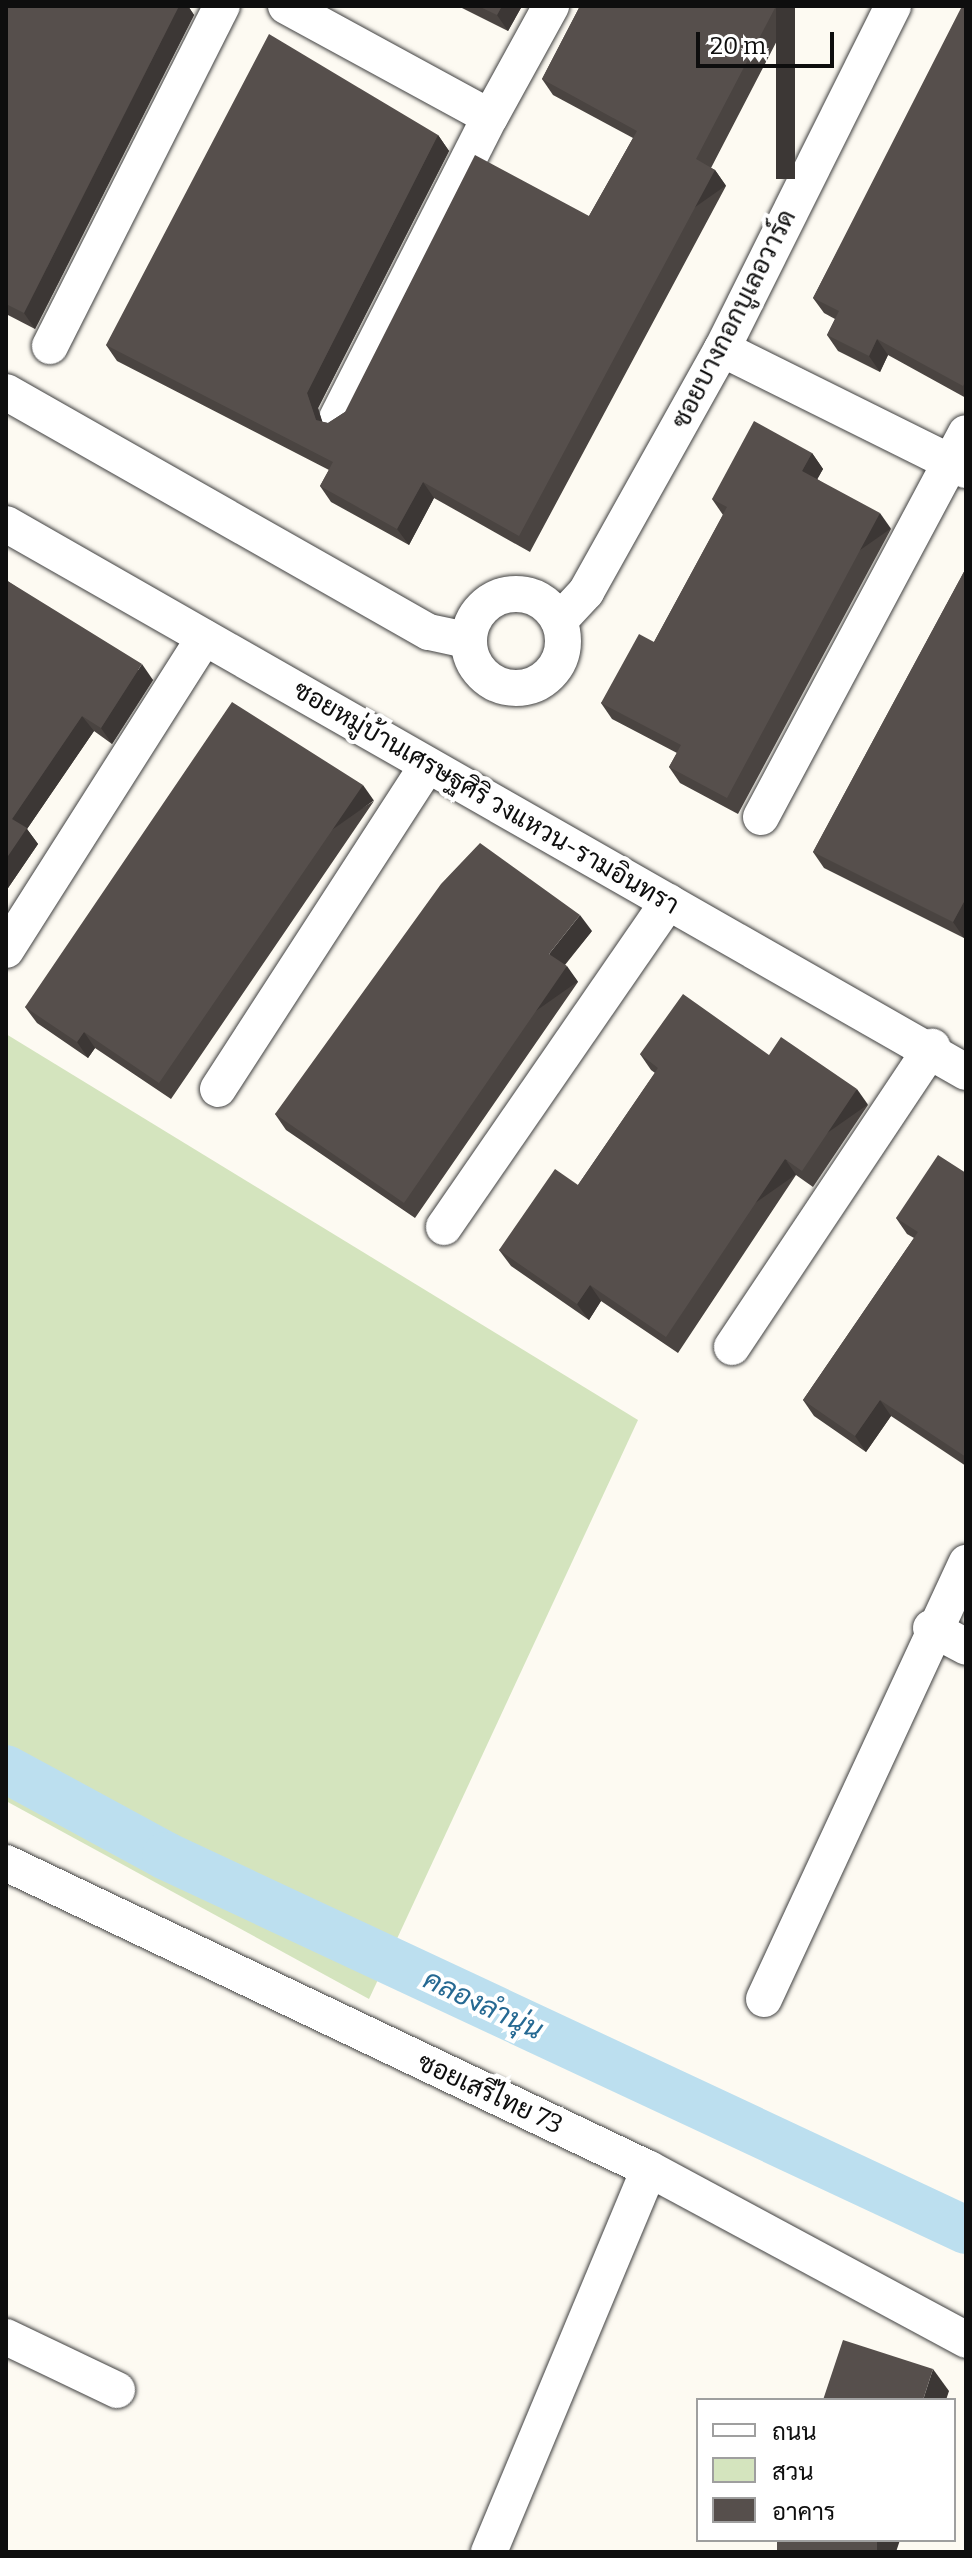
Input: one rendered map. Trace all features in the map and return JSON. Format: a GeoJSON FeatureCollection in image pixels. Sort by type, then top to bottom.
{"type":"FeatureCollection","features":[{"type":"Feature","properties":{"kind":"street"},"geometry":{"type":"LineString","coordinates":[[50,346],[222,6]]}},
{"type":"Feature","properties":{"kind":"street"},"geometry":{"type":"LineString","coordinates":[[286,6],[490,117]]}},
{"type":"Feature","properties":{"kind":"street"},"geometry":{"type":"LineString","coordinates":[[337,418],[490,117],[551,6]]}},
{"type":"Feature","properties":{"kind":"street","name":"ซอยบางกอกบูเลอวาร์ด"},"geometry":{"type":"LineString","coordinates":[[559,621],[586,592],[722,349],[893,6]]}},
{"type":"Feature","properties":{"kind":"street"},"geometry":{"type":"LineString","coordinates":[[722,349],[961,455],[761,817]]}},
{"type":"Feature","properties":{"kind":"street"},"geometry":{"type":"LineString","coordinates":[[6,392],[429,632],[468,640]]}},
{"type":"Feature","properties":{"kind":"street","name":"ซอยหมู่บ้านเศรษฐศิริ วงแหวน-รามอินทรา"},"geometry":{"type":"LineString","coordinates":[[6,524],[427,766],[932,1047],[966,1072]]}},
{"type":"Feature","properties":{"kind":"street"},"geometry":{"type":"LineString","coordinates":[[507,594],[538,599],[559,621],[557,666],[518,689],[489,681],[468,640],[479,611],[507,594]]}},
{"type":"Feature","properties":{"kind":"street"},"geometry":{"type":"LineString","coordinates":[[6,950],[204,638]]}},
{"type":"Feature","properties":{"kind":"street"},"geometry":{"type":"LineString","coordinates":[[218,1089],[427,766]]}},
{"type":"Feature","properties":{"kind":"street"},"geometry":{"type":"LineString","coordinates":[[444,1227],[668,902]]}},
{"type":"Feature","properties":{"kind":"street"},"geometry":{"type":"LineString","coordinates":[[732,1347],[932,1047]]}},
{"type":"Feature","properties":{"kind":"street"},"geometry":{"type":"LineString","coordinates":[[764,1999],[931,1628],[966,1563]]}},
{"type":"Feature","properties":{"kind":"street"},"geometry":{"type":"LineString","coordinates":[[931,1628],[966,1647]]}},
{"type":"Feature","properties":{"kind":"street","name":"ซอยเสรีไทย 73"},"geometry":{"type":"LineString","coordinates":[[6,1863],[649,2169],[966,2340]]}},
{"type":"Feature","properties":{"kind":"street"},"geometry":{"type":"LineString","coordinates":[[489,2552],[649,2169]]}},
{"type":"Feature","properties":{"kind":"street"},"geometry":{"type":"LineString","coordinates":[[6,2337],[117,2390]]}},
{"type":"Feature","properties":{"kind":"green space"},"geometry":{"type":"Polygon","coordinates":[[[6,1034],[638,1420],[369,1999],[6,1801],[6,1034]]]}},
{"type":"Feature","properties":{"kind":"building"},"geometry":{"type":"Polygon","coordinates":[[[6,6],[179,6],[24,313],[6,304],[6,6]]]}},
{"type":"Feature","properties":{"kind":"building"},"geometry":{"type":"Polygon","coordinates":[[[478,6],[502,6],[497,15],[478,6]]]}},
{"type":"Feature","properties":{"kind":"building"},"geometry":{"type":"Polygon","coordinates":[[[580,6],[776,6],[696,159],[715,170],[519,536],[423,482],[397,529],[320,486],[333,462],[106,345],[269,34],[438,135],[307,393],[316,420],[328,423],[345,412],[475,155],[589,216],[637,131],[542,79],[580,6]]]}},
{"type":"Feature","properties":{"kind":"building"},"geometry":{"type":"Polygon","coordinates":[[[962,6],[966,6],[966,380],[963,386],[877,339],[869,356],[827,335],[839,311],[813,298],[962,6]]]}},
{"type":"Feature","properties":{"kind":"building"},"geometry":{"type":"Polygon","coordinates":[[[754,421],[812,453],[802,471],[880,513],[727,798],[669,767],[681,745],[601,703],[639,634],[654,642],[727,507],[712,499],[754,421]]]}},
{"type":"Feature","properties":{"kind":"building"},"geometry":{"type":"Polygon","coordinates":[[[966,568],[966,898],[953,922],[813,852],[966,568]]]}},
{"type":"Feature","properties":{"kind":"building"},"geometry":{"type":"Polygon","coordinates":[[[6,580],[142,664],[101,728],[82,716],[12,819],[27,828],[6,859],[6,580]]]}},
{"type":"Feature","properties":{"kind":"building"},"geometry":{"type":"Polygon","coordinates":[[[232,702],[363,785],[159,1083],[84,1032],[77,1042],[25,1007],[232,702]]]}},
{"type":"Feature","properties":{"kind":"building"},"geometry":{"type":"Polygon","coordinates":[[[480,843],[580,915],[549,954],[567,966],[404,1203],[275,1114],[441,884],[480,843]]]}},
{"type":"Feature","properties":{"kind":"building"},"geometry":{"type":"Polygon","coordinates":[[[683,994],[769,1055],[781,1037],[857,1089],[802,1171],[785,1159],[666,1337],[590,1285],[577,1304],[499,1250],[555,1169],[578,1185],[658,1068],[640,1054],[683,994]]]}},
{"type":"Feature","properties":{"kind":"building"},"geometry":{"type":"Polygon","coordinates":[[[938,1155],[966,1173],[966,1457],[880,1400],[855,1436],[803,1400],[918,1232],[896,1218],[938,1155]]]}},
{"type":"Feature","properties":{"kind":"building"},"geometry":{"type":"Polygon","coordinates":[[[843,2340],[933,2369],[924,2398],[824,2398],[843,2340]]]}},
{"type":"Feature","properties":{"kind":"building"},"geometry":{"type":"Polygon","coordinates":[[[777,2542],[877,2542],[877,2552],[777,2552],[777,2542]]]}},
{"type":"Feature","properties":{"kind":"waterway","name":"คลองลำนุ่น"},"geometry":{"type":"LineString","coordinates":[[6,1769],[166,1856],[966,2230]]}}]}
